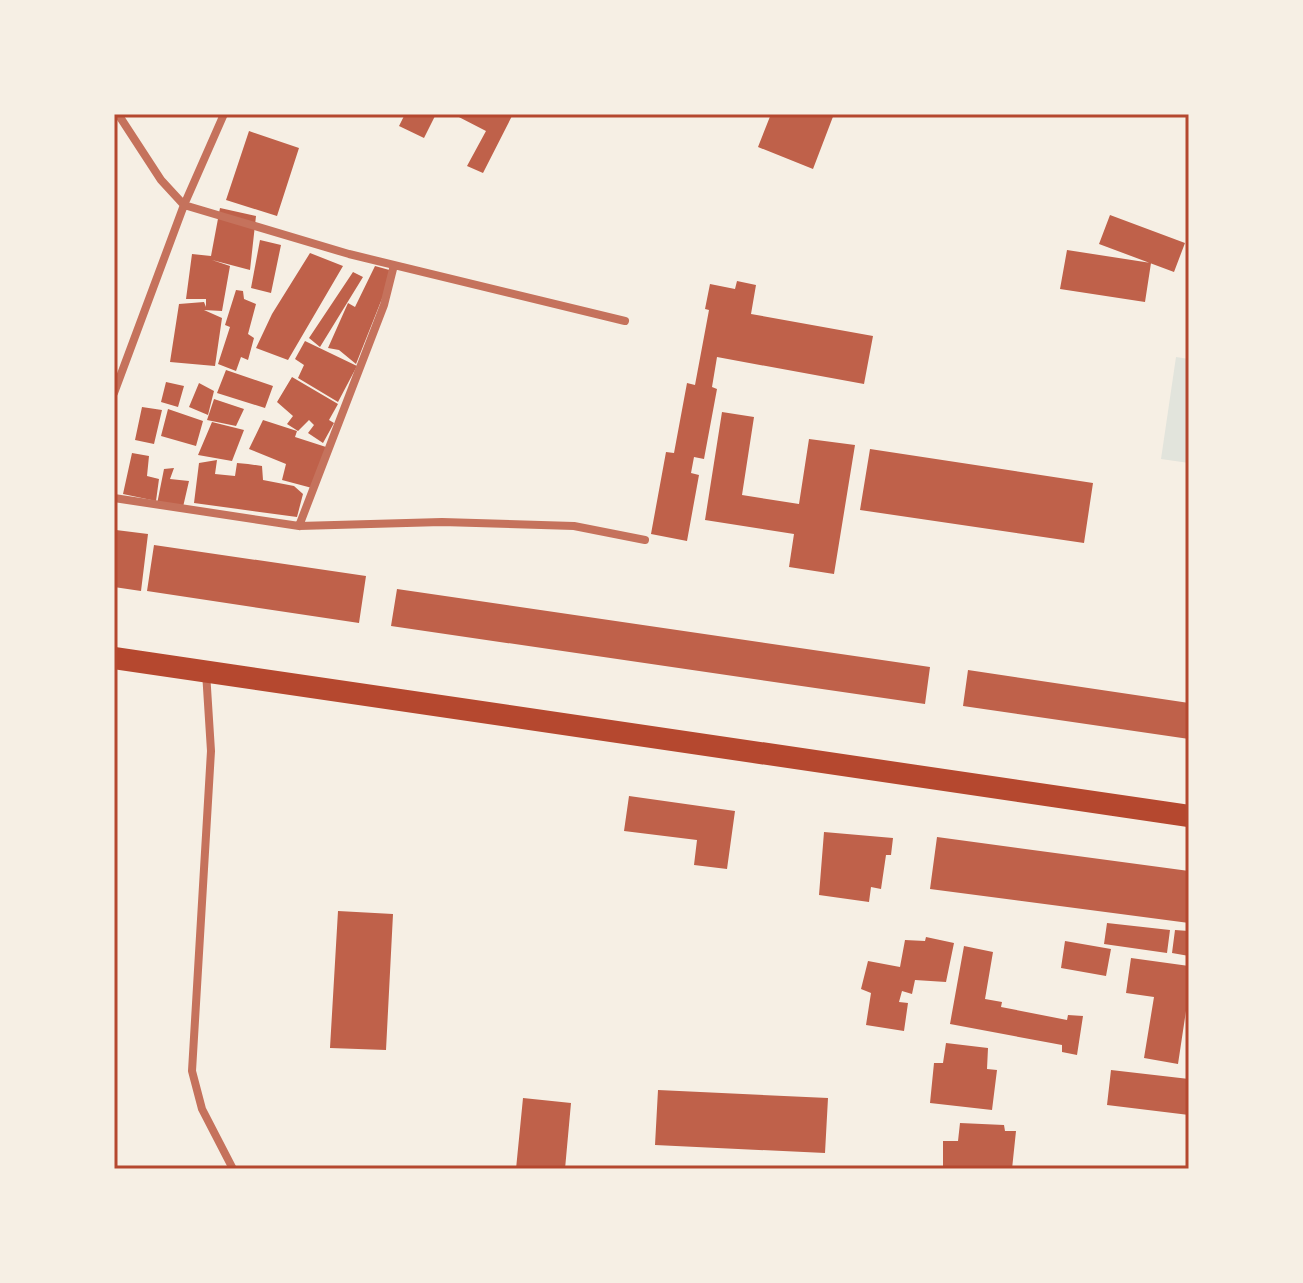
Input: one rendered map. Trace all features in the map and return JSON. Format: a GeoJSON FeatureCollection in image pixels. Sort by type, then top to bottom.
{"type":"FeatureCollection","features":[{"type":"Feature","properties":{"kind":"highway"},"geometry":{"type":"LineString","coordinates":[[114,658],[1189,816]]}},
{"type":"Feature","properties":{"kind":"street"},"geometry":{"type":"LineString","coordinates":[[118,114],[161,180],[184,205],[394,265],[625,321]]}},
{"type":"Feature","properties":{"kind":"street"},"geometry":{"type":"LineString","coordinates":[[114,393],[184,205],[224,114]]}},
{"type":"Feature","properties":{"kind":"street"},"geometry":{"type":"LineString","coordinates":[[299,526],[389,293],[394,265]]}},
{"type":"Feature","properties":{"kind":"street"},"geometry":{"type":"LineString","coordinates":[[114,356],[123,363]]}},
{"type":"Feature","properties":{"kind":"street"},"geometry":{"type":"LineString","coordinates":[[114,498],[299,526],[442,522],[574,526],[645,540]]}},
{"type":"Feature","properties":{"kind":"street"},"geometry":{"type":"LineString","coordinates":[[206,672],[211,751],[192,1071],[202,1109],[233,1169]]}},
{"type":"Feature","properties":{"kind":"shaded area"},"geometry":{"type":"Polygon","coordinates":[[[1176,357],[1189,359],[1189,463],[1161,459],[1176,357]]]}},
{"type":"Feature","properties":{"kind":"building"},"geometry":{"type":"Polygon","coordinates":[[[405,114],[436,114],[424,138],[399,126],[405,114]]]}},
{"type":"Feature","properties":{"kind":"building"},"geometry":{"type":"Polygon","coordinates":[[[453,114],[513,114],[483,173],[467,166],[486,131],[453,114]]]}},
{"type":"Feature","properties":{"kind":"building"},"geometry":{"type":"Polygon","coordinates":[[[771,114],[834,114],[813,169],[758,147],[771,114]]]}},
{"type":"Feature","properties":{"kind":"building"},"geometry":{"type":"Polygon","coordinates":[[[249,131],[299,148],[277,216],[226,200],[249,131]]]}},
{"type":"Feature","properties":{"kind":"building"},"geometry":{"type":"Polygon","coordinates":[[[220,208],[256,216],[250,270],[212,260],[230,266],[222,311],[204,310],[222,318],[215,366],[170,362],[179,304],[204,302],[206,307],[206,299],[186,299],[192,254],[211,256],[220,208]]]}},
{"type":"Feature","properties":{"kind":"building"},"geometry":{"type":"Polygon","coordinates":[[[1110,215],[1185,243],[1174,272],[1099,244],[1110,215]]]}},
{"type":"Feature","properties":{"kind":"building"},"geometry":{"type":"Polygon","coordinates":[[[260,240],[281,245],[271,293],[251,288],[260,240]]]}},
{"type":"Feature","properties":{"kind":"building"},"geometry":{"type":"Polygon","coordinates":[[[1067,250],[1151,263],[1145,302],[1060,289],[1067,250]]]}},
{"type":"Feature","properties":{"kind":"building"},"geometry":{"type":"Polygon","coordinates":[[[310,253],[343,266],[288,360],[256,348],[272,314],[310,253]]]}},
{"type":"Feature","properties":{"kind":"building"},"geometry":{"type":"Polygon","coordinates":[[[375,266],[393,271],[356,364],[339,350],[328,348],[348,303],[355,307],[375,266]]]}},
{"type":"Feature","properties":{"kind":"building"},"geometry":{"type":"Polygon","coordinates":[[[353,272],[363,277],[320,347],[309,338],[353,272]]]}},
{"type":"Feature","properties":{"kind":"building"},"geometry":{"type":"Polygon","coordinates":[[[737,281],[756,285],[751,314],[873,336],[864,384],[717,357],[712,387],[717,389],[704,459],[694,457],[691,473],[699,475],[687,541],[651,534],[666,452],[674,453],[687,383],[695,385],[709,310],[705,309],[710,284],[735,289],[737,281]]]}},
{"type":"Feature","properties":{"kind":"building"},"geometry":{"type":"Polygon","coordinates":[[[236,290],[243,291],[244,299],[256,304],[248,334],[254,338],[248,360],[241,357],[236,371],[218,364],[230,327],[225,325],[236,290]]]}},
{"type":"Feature","properties":{"kind":"building"},"geometry":{"type":"Polygon","coordinates":[[[305,341],[357,366],[338,402],[298,378],[304,365],[295,359],[305,341]]]}},
{"type":"Feature","properties":{"kind":"building"},"geometry":{"type":"Polygon","coordinates":[[[226,370],[273,386],[265,408],[217,393],[226,370]]]}},
{"type":"Feature","properties":{"kind":"building"},"geometry":{"type":"Polygon","coordinates":[[[292,377],[338,404],[329,420],[334,423],[323,443],[308,433],[314,425],[309,420],[298,431],[287,424],[293,416],[277,402],[292,377]]]}},
{"type":"Feature","properties":{"kind":"building"},"geometry":{"type":"Polygon","coordinates":[[[166,382],[184,386],[178,407],[161,402],[166,382]]]}},
{"type":"Feature","properties":{"kind":"building"},"geometry":{"type":"Polygon","coordinates":[[[199,383],[214,391],[208,415],[189,407],[199,383]]]}},
{"type":"Feature","properties":{"kind":"building"},"geometry":{"type":"Polygon","coordinates":[[[214,399],[244,409],[236,426],[207,420],[214,399]]]}},
{"type":"Feature","properties":{"kind":"building"},"geometry":{"type":"Polygon","coordinates":[[[142,407],[162,410],[154,444],[135,440],[142,407]]]}},
{"type":"Feature","properties":{"kind":"building"},"geometry":{"type":"Polygon","coordinates":[[[168,409],[203,421],[196,446],[161,436],[168,409]]]}},
{"type":"Feature","properties":{"kind":"building"},"geometry":{"type":"Polygon","coordinates":[[[722,412],[754,417],[742,495],[799,504],[809,439],[855,445],[834,574],[789,567],[794,534],[705,520],[722,412]]]}},
{"type":"Feature","properties":{"kind":"building"},"geometry":{"type":"Polygon","coordinates":[[[263,420],[297,431],[295,437],[326,447],[312,488],[282,480],[286,464],[249,449],[263,420]]]}},
{"type":"Feature","properties":{"kind":"building"},"geometry":{"type":"Polygon","coordinates":[[[212,422],[244,430],[232,461],[198,455],[212,422]]]}},
{"type":"Feature","properties":{"kind":"building"},"geometry":{"type":"Polygon","coordinates":[[[870,449],[1093,483],[1084,543],[860,510],[870,449]]]}},
{"type":"Feature","properties":{"kind":"building"},"geometry":{"type":"Polygon","coordinates":[[[132,453],[149,456],[147,476],[159,479],[156,501],[123,494],[132,453]]]}},
{"type":"Feature","properties":{"kind":"building"},"geometry":{"type":"Polygon","coordinates":[[[217,460],[215,474],[235,476],[237,463],[262,466],[263,480],[294,486],[303,494],[297,517],[194,503],[199,463],[217,460]]]}},
{"type":"Feature","properties":{"kind":"building"},"geometry":{"type":"Polygon","coordinates":[[[174,468],[170,479],[189,481],[183,507],[157,504],[164,469],[174,468]]]}},
{"type":"Feature","properties":{"kind":"building"},"geometry":{"type":"Polygon","coordinates":[[[116,530],[148,534],[141,591],[114,587],[116,530]]]}},
{"type":"Feature","properties":{"kind":"building"},"geometry":{"type":"Polygon","coordinates":[[[154,545],[366,576],[359,623],[147,591],[154,545]]]}},
{"type":"Feature","properties":{"kind":"building"},"geometry":{"type":"Polygon","coordinates":[[[397,589],[930,667],[925,704],[391,626],[397,589]]]}},
{"type":"Feature","properties":{"kind":"building"},"geometry":{"type":"Polygon","coordinates":[[[968,670],[1189,703],[1189,739],[963,706],[968,670]]]}},
{"type":"Feature","properties":{"kind":"building"},"geometry":{"type":"Polygon","coordinates":[[[629,796],[735,811],[727,869],[694,865],[697,840],[624,831],[629,796]]]}},
{"type":"Feature","properties":{"kind":"building"},"geometry":{"type":"Polygon","coordinates":[[[824,832],[893,838],[891,855],[886,855],[881,889],[871,887],[869,902],[819,895],[824,832]]]}},
{"type":"Feature","properties":{"kind":"building"},"geometry":{"type":"Polygon","coordinates":[[[937,837],[1189,871],[1189,923],[930,889],[937,837]]]}},
{"type":"Feature","properties":{"kind":"building"},"geometry":{"type":"Polygon","coordinates":[[[338,911],[393,914],[386,1050],[330,1048],[338,911]]]}},
{"type":"Feature","properties":{"kind":"building"},"geometry":{"type":"Polygon","coordinates":[[[1107,923],[1170,930],[1167,953],[1104,944],[1107,923]]]}},
{"type":"Feature","properties":{"kind":"building"},"geometry":{"type":"Polygon","coordinates":[[[1175,930],[1189,931],[1189,956],[1172,953],[1175,930]]]}},
{"type":"Feature","properties":{"kind":"building"},"geometry":{"type":"Polygon","coordinates":[[[926,937],[954,943],[946,982],[915,980],[912,994],[902,991],[899,1002],[908,1003],[904,1031],[866,1025],[871,993],[861,989],[868,961],[900,967],[905,940],[925,941],[926,937]]]}},
{"type":"Feature","properties":{"kind":"building"},"geometry":{"type":"Polygon","coordinates":[[[1065,941],[1111,949],[1106,976],[1061,968],[1065,941]]]}},
{"type":"Feature","properties":{"kind":"building"},"geometry":{"type":"Polygon","coordinates":[[[964,946],[993,952],[985,999],[1002,1002],[1001,1007],[1067,1020],[1068,1015],[1083,1016],[1077,1055],[1062,1052],[1062,1045],[950,1024],[964,946]]]}},
{"type":"Feature","properties":{"kind":"building"},"geometry":{"type":"Polygon","coordinates":[[[1131,958],[1189,966],[1189,991],[1178,1064],[1144,1058],[1154,997],[1126,993],[1131,958]]]}},
{"type":"Feature","properties":{"kind":"building"},"geometry":{"type":"Polygon","coordinates":[[[946,1043],[988,1048],[987,1069],[997,1070],[992,1110],[930,1103],[934,1063],[943,1063],[946,1043]]]}},
{"type":"Feature","properties":{"kind":"building"},"geometry":{"type":"Polygon","coordinates":[[[1111,1070],[1189,1079],[1189,1115],[1107,1105],[1111,1070]]]}},
{"type":"Feature","properties":{"kind":"building"},"geometry":{"type":"Polygon","coordinates":[[[658,1090],[828,1098],[825,1153],[655,1145],[658,1090]]]}},
{"type":"Feature","properties":{"kind":"building"},"geometry":{"type":"Polygon","coordinates":[[[523,1098],[571,1103],[565,1169],[516,1169],[523,1098]]]}},
{"type":"Feature","properties":{"kind":"building"},"geometry":{"type":"Polygon","coordinates":[[[960,1123],[1004,1125],[1005,1131],[1016,1131],[1012,1169],[943,1169],[943,1141],[958,1141],[960,1123]]]}}]}
